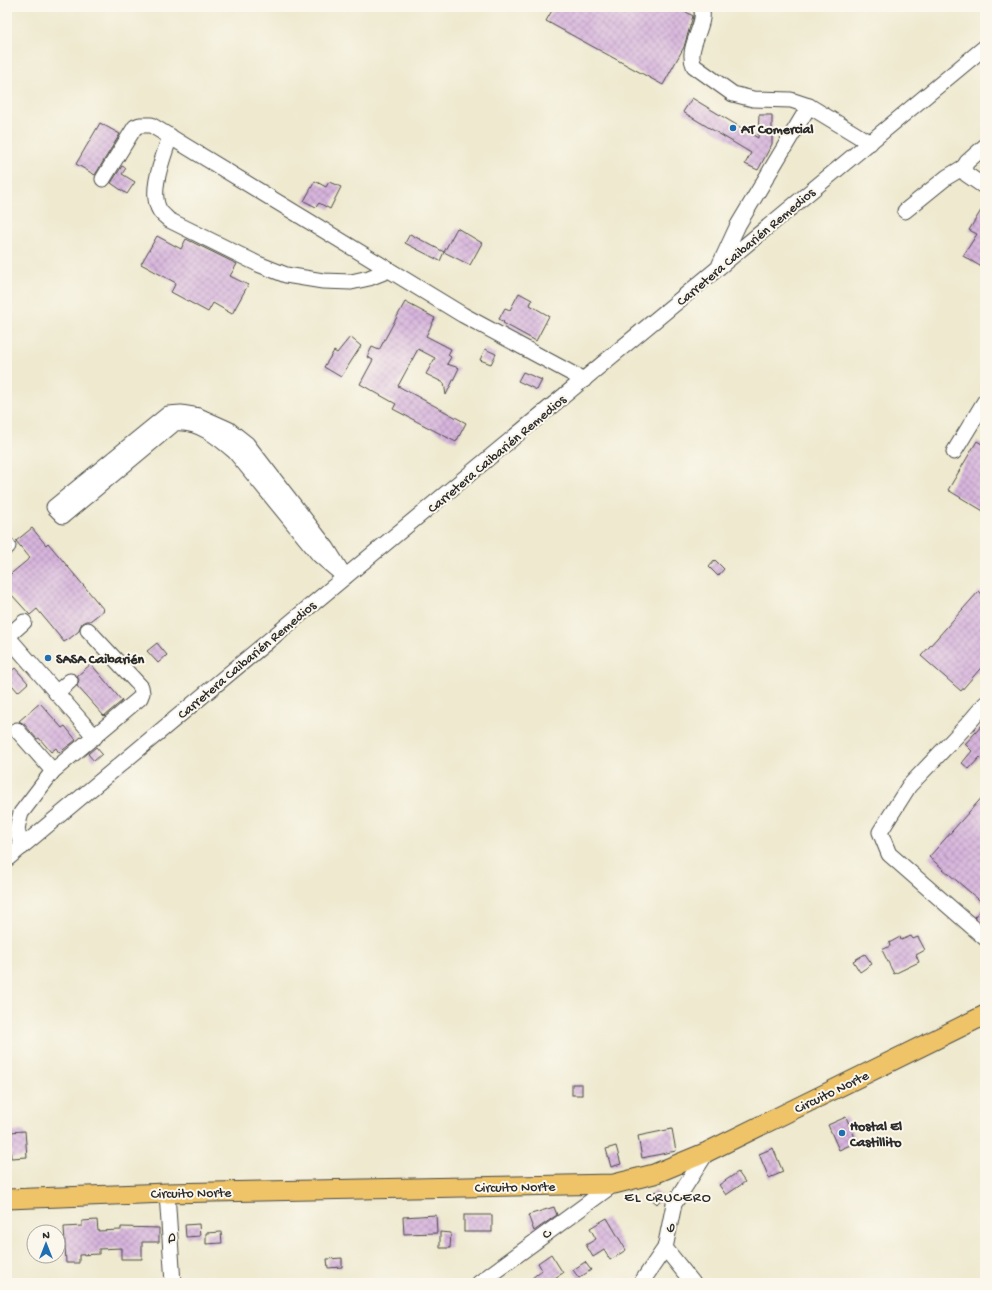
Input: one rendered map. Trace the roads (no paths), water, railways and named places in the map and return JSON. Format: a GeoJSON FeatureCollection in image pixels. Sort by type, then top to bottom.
{"type":"FeatureCollection","features":[{"type":"Feature","properties":{"kind":"main road","name":"Circuito Norte"},"geometry":{"type":"LineString","coordinates":[[7,1199],[167,1193],[614,1184],[654,1174],[707,1152],[985,1015]]}},
{"type":"Feature","properties":{"kind":"street"},"geometry":{"type":"LineString","coordinates":[[701,7],[703,11],[701,23],[696,33],[691,56],[694,66],[733,94],[753,99],[791,100],[809,106],[870,143]]}},
{"type":"Feature","properties":{"kind":"street","name":"Carretera Caibarién Remedios"},"geometry":{"type":"LineString","coordinates":[[7,859],[985,47]]}},
{"type":"Feature","properties":{"kind":"street"},"geometry":{"type":"LineString","coordinates":[[717,269],[738,225],[809,106]]}},
{"type":"Feature","properties":{"kind":"street"},"geometry":{"type":"LineString","coordinates":[[103,179],[135,128],[140,125],[151,125],[463,314],[584,380]]}},
{"type":"Feature","properties":{"kind":"street"},"geometry":{"type":"LineString","coordinates":[[170,136],[156,185],[156,199],[160,211],[169,220],[258,264],[286,275],[323,281],[351,282],[368,278],[389,270]]}},
{"type":"Feature","properties":{"kind":"street"},"geometry":{"type":"LineString","coordinates":[[905,211],[947,177],[964,167],[967,162],[985,146]]}},
{"type":"Feature","properties":{"kind":"street"},"geometry":{"type":"LineString","coordinates":[[964,167],[966,174],[985,187]]}},
{"type":"Feature","properties":{"kind":"street"},"geometry":{"type":"LineString","coordinates":[[954,452],[985,401]]}},
{"type":"Feature","properties":{"kind":"street"},"geometry":{"type":"LineString","coordinates":[[181,413],[199,416],[228,429],[247,444],[328,548],[345,577],[319,555],[234,452],[221,440],[209,432],[186,422],[175,423],[62,516],[54,507],[168,414],[181,413]]}},
{"type":"Feature","properties":{"kind":"street"},"geometry":{"type":"LineString","coordinates":[[24,622],[7,636],[95,737]]}},
{"type":"Feature","properties":{"kind":"street"},"geometry":{"type":"LineString","coordinates":[[22,847],[17,830],[21,814],[53,771],[140,698],[142,693],[141,687],[88,630]]}},
{"type":"Feature","properties":{"kind":"street"},"geometry":{"type":"LineString","coordinates":[[56,693],[70,680]]}},
{"type":"Feature","properties":{"kind":"street"},"geometry":{"type":"LineString","coordinates":[[985,704],[909,786],[880,832],[889,854],[985,938]]}},
{"type":"Feature","properties":{"kind":"street"},"geometry":{"type":"LineString","coordinates":[[17,730],[53,771]]}},
{"type":"Feature","properties":{"kind":"street","name":"G"},"geometry":{"type":"LineString","coordinates":[[641,1283],[665,1248],[674,1204],[707,1152]]}},
{"type":"Feature","properties":{"kind":"street","name":"C"},"geometry":{"type":"LineString","coordinates":[[479,1283],[614,1184]]}},
{"type":"Feature","properties":{"kind":"street","name":"D"},"geometry":{"type":"LineString","coordinates":[[167,1193],[173,1283]]}},
{"type":"Feature","properties":{"kind":"street"},"geometry":{"type":"LineString","coordinates":[[665,1248],[693,1283]]}},
{"type":"Feature","properties":{"kind":"place","name":"AT Comercial"},"geometry":{"type":"Point","coordinates":[733,128]}},
{"type":"Feature","properties":{"kind":"place","name":"SASA Caibarién"},"geometry":{"type":"Point","coordinates":[48,658]}},
{"type":"Feature","properties":{"kind":"place","name":"Hostal El Castillito"},"geometry":{"type":"Point","coordinates":[842,1133]}},
{"type":"Feature","properties":{"kind":"district","name":"EL CRUCERO"},"geometry":{"type":"Point","coordinates":[668,1196]}}]}
